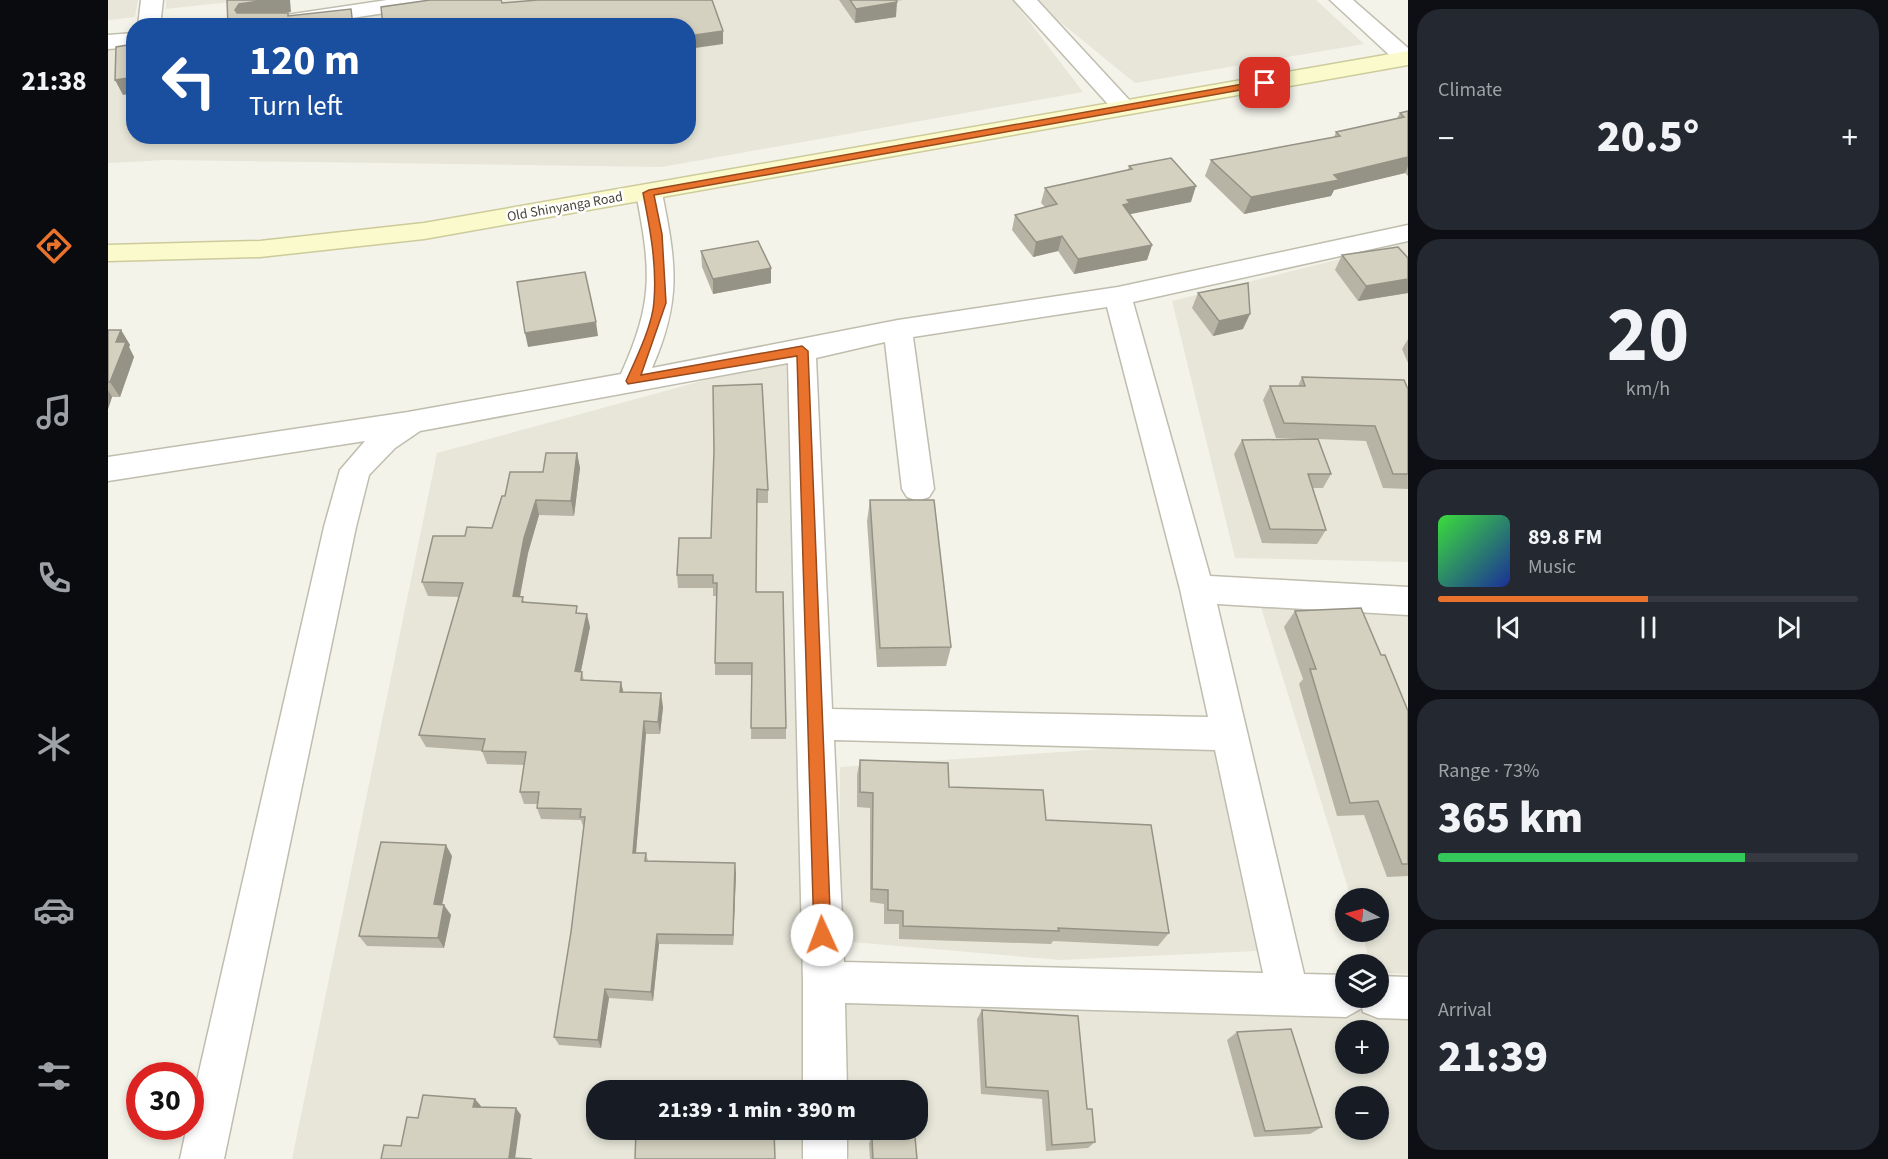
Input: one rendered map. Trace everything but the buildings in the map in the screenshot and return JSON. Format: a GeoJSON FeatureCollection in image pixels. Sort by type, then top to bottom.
{"type":"FeatureCollection","features":[{"type":"Feature","properties":{"kind":"main road","name":"Old Shinyanga Road"},"geometry":{"type":"LineString","coordinates":[[108,253],[260,249],[424,231],[1407,58]]}},
{"type":"Feature","properties":{"kind":"street"},"geometry":{"type":"LineString","coordinates":[[150,18],[152,0]]}},
{"type":"Feature","properties":{"kind":"street"},"geometry":{"type":"LineString","coordinates":[[285,18],[326,8],[430,0]]}},
{"type":"Feature","properties":{"kind":"street"},"geometry":{"type":"LineString","coordinates":[[1025,0],[1124,108]]}},
{"type":"Feature","properties":{"kind":"street"},"geometry":{"type":"LineString","coordinates":[[1341,0],[1407,58]]}},
{"type":"Feature","properties":{"kind":"street"},"geometry":{"type":"LineString","coordinates":[[108,42],[126,41]]}},
{"type":"Feature","properties":{"kind":"street"},"geometry":{"type":"LineString","coordinates":[[632,381],[646,349],[660,303],[656,234],[649,193]]}},
{"type":"Feature","properties":{"kind":"street"},"geometry":{"type":"LineString","coordinates":[[108,469],[412,422],[802,351],[898,330],[1118,296],[1407,236]]}},
{"type":"Feature","properties":{"kind":"street"},"geometry":{"type":"LineString","coordinates":[[1118,296],[1197,589],[1288,994]]}},
{"type":"Feature","properties":{"kind":"street"},"geometry":{"type":"LineString","coordinates":[[898,330],[918,489]]}},
{"type":"Feature","properties":{"kind":"street"},"geometry":{"type":"LineString","coordinates":[[802,351],[824,982],[825,1080]]}},
{"type":"Feature","properties":{"kind":"street"},"geometry":{"type":"LineString","coordinates":[[202,1159],[340,527],[355,470],[384,440],[412,422]]}},
{"type":"Feature","properties":{"kind":"street"},"geometry":{"type":"LineString","coordinates":[[1197,589],[1408,601]]}},
{"type":"Feature","properties":{"kind":"street"},"geometry":{"type":"LineString","coordinates":[[815,724],[1228,734]]}},
{"type":"Feature","properties":{"kind":"street"},"geometry":{"type":"LineString","coordinates":[[824,982],[1335,996]]}},
{"type":"Feature","properties":{"kind":"street"},"geometry":{"type":"LineString","coordinates":[[1389,997],[1408,998]]}},
{"type":"Feature","properties":{"kind":"street"},"geometry":{"type":"LineString","coordinates":[[825,1140],[825,1159]]}},
{"type":"Feature","properties":{"kind":"shaded area"},"geometry":{"type":"Polygon","coordinates":[[[108,0],[138,0],[135,17],[108,20],[108,0]]]}},
{"type":"Feature","properties":{"kind":"shaded area"},"geometry":{"type":"Polygon","coordinates":[[[166,0],[248,0],[166,9],[166,0]]]}},
{"type":"Feature","properties":{"kind":"shaded area"},"geometry":{"type":"Polygon","coordinates":[[[425,0],[1013,0],[1083,92],[662,167],[165,160],[108,163],[108,35],[126,34],[126,144],[696,144],[696,18],[267,18],[425,0]]]}},
{"type":"Feature","properties":{"kind":"shaded area"},"geometry":{"type":"Polygon","coordinates":[[[1033,0],[1316,0],[1364,44],[1135,83],[1033,0]]]}},
{"type":"Feature","properties":{"kind":"shaded area"},"geometry":{"type":"Polygon","coordinates":[[[1408,242],[1408,562],[1235,558],[1172,301],[1408,242]]]}},
{"type":"Feature","properties":{"kind":"shaded area"},"geometry":{"type":"Polygon","coordinates":[[[786,358],[808,1080],[586,1080],[586,1140],[809,1140],[810,1159],[292,1159],[437,453],[786,358]]]}},
{"type":"Feature","properties":{"kind":"shaded area"},"geometry":{"type":"Polygon","coordinates":[[[1260,604],[1408,604],[1408,974],[1389,973],[1389,954],[1368,954],[1364,942],[1389,942],[1389,888],[1348,888],[1260,604]]]}},
{"type":"Feature","properties":{"kind":"shaded area"},"geometry":{"type":"Polygon","coordinates":[[[1223,741],[1277,950],[1061,960],[840,941],[840,767],[1223,741]]]}},
{"type":"Feature","properties":{"kind":"shaded area"},"geometry":{"type":"Polygon","coordinates":[[[840,990],[1408,1013],[1408,1159],[849,1159],[848,1140],[928,1140],[928,1080],[844,1080],[840,990]]]}},
{"type":"Feature","properties":{"kind":"route"},"geometry":{"type":"LineString","coordinates":[[822,935],[802,351],[632,381],[652,332],[660,303],[661,289],[656,234],[649,193],[1265,83]]}}]}
